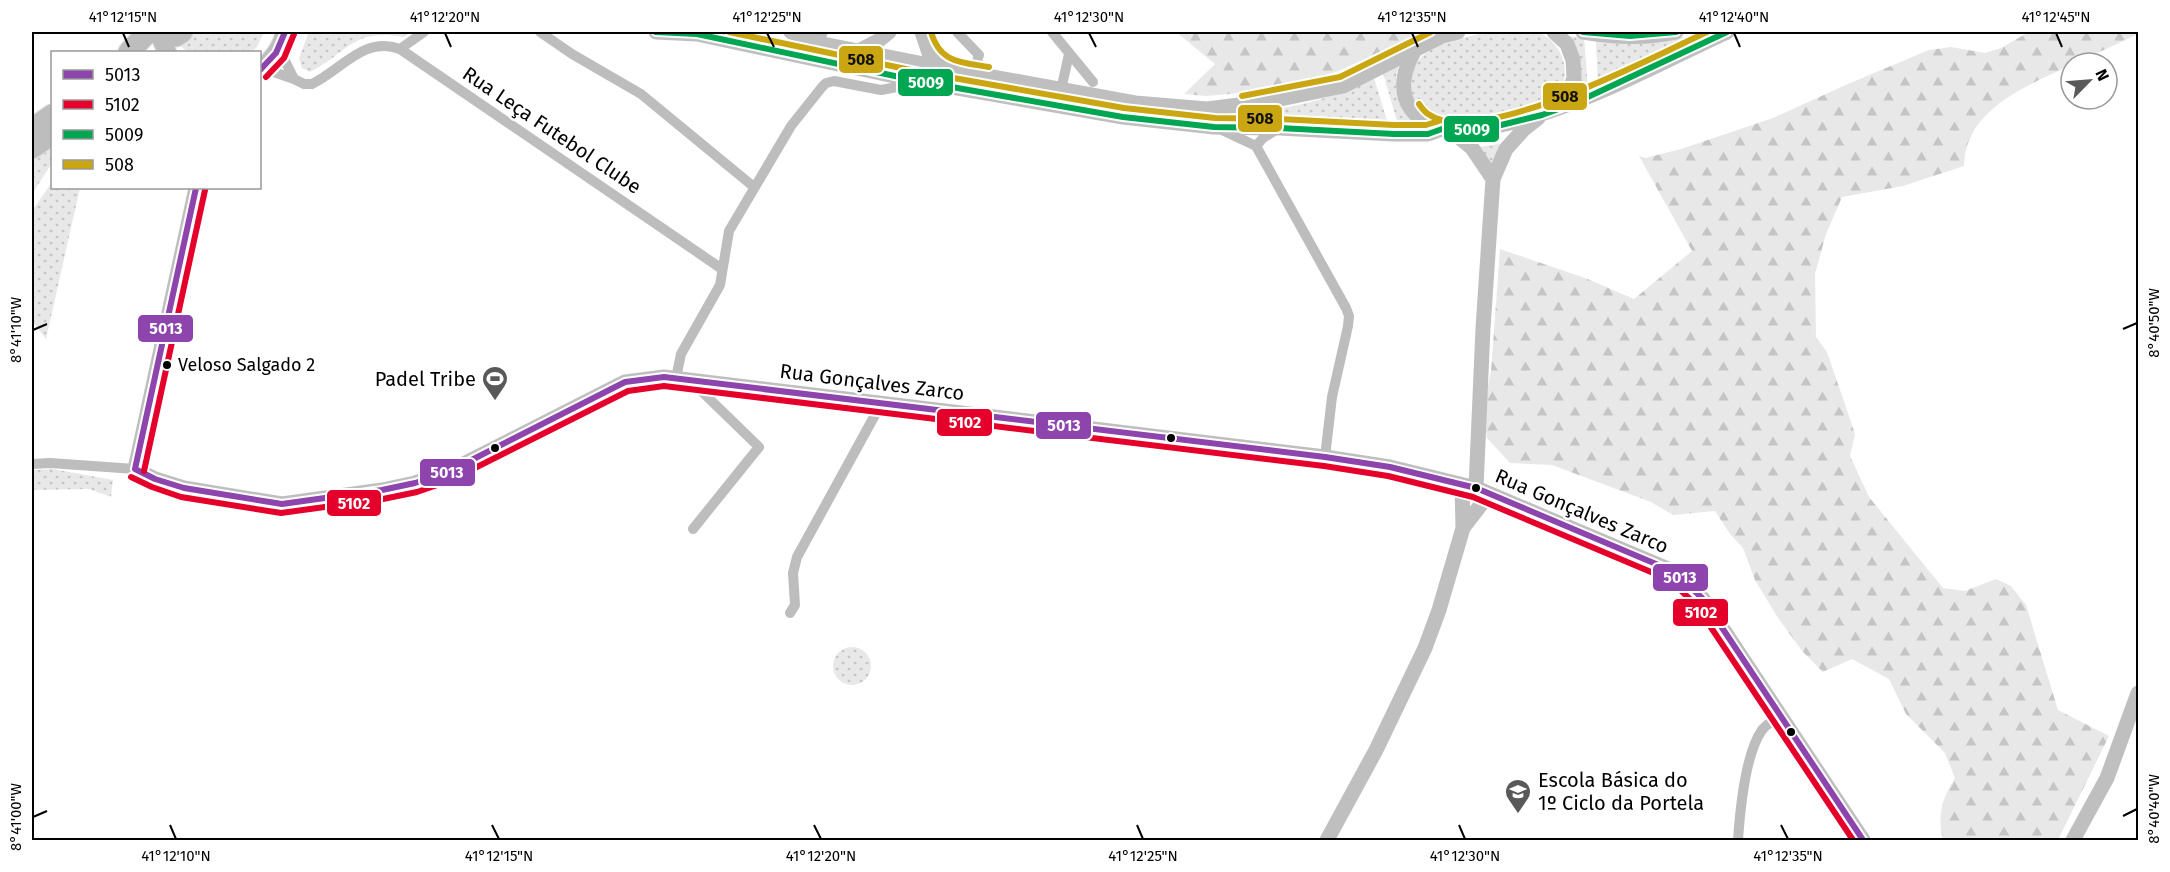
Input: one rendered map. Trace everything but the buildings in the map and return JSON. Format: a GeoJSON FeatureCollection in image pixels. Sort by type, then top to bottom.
{"type":"FeatureCollection","features":[{"type":"Feature","properties":{"kind":"highway"},"geometry":{"type":"LineString","coordinates":[[130,51],[148,32]]}},
{"type":"Feature","properties":{"kind":"highway"},"geometry":{"type":"LineString","coordinates":[[32,117],[51,105]]}},
{"type":"Feature","properties":{"kind":"highway"},"geometry":{"type":"LineString","coordinates":[[32,129],[51,116]]}},
{"type":"Feature","properties":{"kind":"highway"},"geometry":{"type":"LineString","coordinates":[[32,148],[51,135]]}},
{"type":"Feature","properties":{"kind":"main road"},"geometry":{"type":"LineString","coordinates":[[656,32],[700,33],[923,82],[1123,117],[1214,127],[1394,134],[1428,134],[1446,130],[1485,129],[1548,113],[1727,32]]}},
{"type":"Feature","properties":{"kind":"main road"},"geometry":{"type":"LineString","coordinates":[[791,32],[820,37],[858,52],[1061,90],[1135,103],[1207,109],[1271,101],[1343,86],[1442,36],[1458,32]]}},
{"type":"Feature","properties":{"kind":"main road"},"geometry":{"type":"LineString","coordinates":[[858,52],[889,32]]}},
{"type":"Feature","properties":{"kind":"main road"},"geometry":{"type":"LineString","coordinates":[[922,32],[929,53],[944,68]]}},
{"type":"Feature","properties":{"kind":"main road"},"geometry":{"type":"LineString","coordinates":[[1327,840],[1380,741],[1425,648],[1476,489],[1483,328],[1493,179],[1506,149],[1524,129],[1548,113],[1568,95],[1574,78],[1574,60],[1567,44],[1555,32]]}},
{"type":"Feature","properties":{"kind":"main road"},"geometry":{"type":"LineString","coordinates":[[1583,32],[1617,37],[1645,37],[1676,32]]}},
{"type":"Feature","properties":{"kind":"main road"},"geometry":{"type":"LineString","coordinates":[[261,69],[282,40]]}},
{"type":"Feature","properties":{"kind":"main road"},"geometry":{"type":"LineString","coordinates":[[1415,50],[1406,69],[1404,92],[1411,108],[1423,122],[1446,130],[1472,148],[1493,179]]}},
{"type":"Feature","properties":{"kind":"main road"},"geometry":{"type":"LineString","coordinates":[[135,469],[196,189]]}},
{"type":"Feature","properties":{"kind":"main road","name":"Rua Gonçalves Zarco"},"geometry":{"type":"LineString","coordinates":[[135,469],[184,488],[282,504],[382,490],[446,473],[625,382],[664,377],[1390,466],[1476,489],[1675,573],[1703,599],[1863,840]]}},
{"type":"Feature","properties":{"kind":"main road"},"geometry":{"type":"LineString","coordinates":[[1463,528],[1476,489]]}},
{"type":"Feature","properties":{"kind":"main road"},"geometry":{"type":"LineString","coordinates":[[2073,840],[2107,778],[2139,693]]}},
{"type":"Feature","properties":{"kind":"street"},"geometry":{"type":"LineString","coordinates":[[261,69],[304,84],[312,84],[367,48],[390,45],[400,49],[423,32]]}},
{"type":"Feature","properties":{"kind":"street"},"geometry":{"type":"LineString","coordinates":[[540,32],[572,54],[641,93],[754,187]]}},
{"type":"Feature","properties":{"kind":"street"},"geometry":{"type":"LineString","coordinates":[[957,32],[979,55],[973,73]]}},
{"type":"Feature","properties":{"kind":"street"},"geometry":{"type":"LineString","coordinates":[[1052,32],[1093,82]]}},
{"type":"Feature","properties":{"kind":"street"},"geometry":{"type":"LineString","coordinates":[[282,40],[294,79]]}},
{"type":"Feature","properties":{"kind":"street","name":"Rua Leça Futebol Clube"},"geometry":{"type":"LineString","coordinates":[[400,49],[722,269]]}},
{"type":"Feature","properties":{"kind":"street"},"geometry":{"type":"LineString","coordinates":[[1061,90],[1070,54]]}},
{"type":"Feature","properties":{"kind":"street"},"geometry":{"type":"LineString","coordinates":[[693,529],[759,447],[683,379],[681,354],[720,285],[729,231],[791,126],[826,83],[834,81],[881,90],[923,82]]}},
{"type":"Feature","properties":{"kind":"street"},"geometry":{"type":"LineString","coordinates":[[1214,127],[1256,146],[1349,316],[1332,397],[1324,457]]}},
{"type":"Feature","properties":{"kind":"street"},"geometry":{"type":"LineString","coordinates":[[1256,146],[1263,138],[1279,128]]}},
{"type":"Feature","properties":{"kind":"street"},"geometry":{"type":"LineString","coordinates":[[790,614],[795,605],[793,573],[797,557],[881,404]]}},
{"type":"Feature","properties":{"kind":"street","name":"Rua Gonçalves Zarco"},"geometry":{"type":"LineString","coordinates":[[32,464],[50,463],[135,469]]}},
{"type":"Feature","properties":{"kind":"street"},"geometry":{"type":"LineString","coordinates":[[1738,840],[1746,775],[1754,747],[1761,732],[1780,715]]}},
{"type":"Feature","properties":{"kind":"green space"},"geometry":{"type":"Polygon","coordinates":[[[1528,31],[1549,38],[1562,56],[1564,66],[1565,76],[1557,96],[1540,107],[1495,118],[1449,123],[1431,118],[1419,107],[1410,92],[1410,76],[1416,63],[1433,48],[1489,32],[1528,31]]]}},
{"type":"Feature","properties":{"kind":"green space"},"geometry":{"type":"Polygon","coordinates":[[[195,32],[264,32],[253,51],[186,51],[179,44],[195,32]]]}},
{"type":"Feature","properties":{"kind":"green space"},"geometry":{"type":"Polygon","coordinates":[[[309,32],[412,32],[403,37],[386,35],[362,39],[310,72],[302,68],[299,58],[309,32]]]}},
{"type":"Feature","properties":{"kind":"green space"},"geometry":{"type":"Polygon","coordinates":[[[1176,32],[1422,32],[1339,71],[1276,90],[1206,96],[1184,94],[1215,64],[1176,32]]]}},
{"type":"Feature","properties":{"kind":"green space"},"geometry":{"type":"Polygon","coordinates":[[[1700,32],[1711,32],[1598,85],[1596,41],[1648,43],[1700,32]]]}},
{"type":"Feature","properties":{"kind":"green space"},"geometry":{"type":"Polygon","coordinates":[[[2029,32],[2138,32],[2102,51],[2059,51],[2059,71],[2001,102],[1975,129],[1967,146],[1964,166],[1903,186],[1842,197],[1826,234],[1815,274],[1816,337],[1827,352],[1855,434],[1850,456],[1869,497],[1943,588],[1965,591],[1996,579],[2011,586],[2026,605],[2058,710],[2109,736],[2058,840],[1943,840],[1942,808],[1955,778],[1945,753],[1906,714],[1889,679],[1852,659],[1823,672],[1803,652],[1778,618],[1755,580],[1743,548],[1730,534],[1715,511],[1673,515],[1651,502],[1552,465],[1510,463],[1487,438],[1483,413],[1491,371],[1500,249],[1585,278],[1634,299],[1692,251],[1639,156],[1645,158],[1681,149],[1773,118],[1929,50],[1951,47],[1985,53],[2001,48],[2029,32]]]}},
{"type":"Feature","properties":{"kind":"green space"},"geometry":{"type":"Polygon","coordinates":[[[1567,36],[1584,38],[1588,89],[1572,98],[1579,72],[1579,59],[1567,36]]]}},
{"type":"Feature","properties":{"kind":"green space"},"geometry":{"type":"Polygon","coordinates":[[[1399,65],[1396,83],[1398,100],[1418,128],[1399,128],[1383,73],[1399,65]]]}},
{"type":"Feature","properties":{"kind":"green space"},"geometry":{"type":"Polygon","coordinates":[[[1374,78],[1389,127],[1178,118],[1178,115],[1229,114],[1279,109],[1327,97],[1374,78]]]}},
{"type":"Feature","properties":{"kind":"green space"},"geometry":{"type":"Polygon","coordinates":[[[1506,143],[1493,169],[1478,147],[1506,143]]]}},
{"type":"Feature","properties":{"kind":"green space"},"geometry":{"type":"Polygon","coordinates":[[[51,145],[51,165],[32,194],[32,159],[51,145]]]}},
{"type":"Feature","properties":{"kind":"green space"},"geometry":{"type":"Polygon","coordinates":[[[51,183],[51,189],[80,189],[46,339],[32,321],[32,211],[51,183]]]}},
{"type":"Feature","properties":{"kind":"green space"},"geometry":{"type":"Polygon","coordinates":[[[53,469],[113,480],[111,497],[89,489],[32,490],[32,470],[53,469]]]}},
{"type":"Feature","properties":{"kind":"green space"},"geometry":{"type":"Polygon","coordinates":[[[852,647],[866,652],[871,666],[866,680],[852,685],[838,680],[833,666],[838,652],[852,647]]]}},
{"type":"Feature","properties":{"kind":"transit line","name":"5013"},"geometry":{"type":"LineString","coordinates":[[261,69],[276,53],[285,32]]}},
{"type":"Feature","properties":{"kind":"transit line","name":"5009"},"geometry":{"type":"LineString","coordinates":[[656,32],[697,34],[923,82],[1123,117],[1214,127],[1394,134],[1428,134],[1442,129],[1485,129],[1542,115],[1575,103],[1727,32]]}},
{"type":"Feature","properties":{"kind":"transit line","name":"508"},"geometry":{"type":"LineString","coordinates":[[729,32],[925,73],[1124,108],[1215,118],[1394,125],[1426,125],[1439,121]]}},
{"type":"Feature","properties":{"kind":"transit line","name":"508"},"geometry":{"type":"LineString","coordinates":[[931,32],[940,50],[952,59],[989,67]]}},
{"type":"Feature","properties":{"kind":"transit line","name":"508"},"geometry":{"type":"LineString","coordinates":[[1242,96],[1340,77],[1431,32]]}},
{"type":"Feature","properties":{"kind":"transit line","name":"5009"},"geometry":{"type":"LineString","coordinates":[[1583,32],[1630,36],[1676,32]]}},
{"type":"Feature","properties":{"kind":"transit line","name":"508"},"geometry":{"type":"LineString","coordinates":[[1419,104],[1428,114],[1452,122],[1486,120],[1567,96],[1707,32]]}},
{"type":"Feature","properties":{"kind":"transit line","name":"5102"},"geometry":{"type":"LineString","coordinates":[[266,77],[284,58],[294,34]]}},
{"type":"Feature","properties":{"kind":"transit line","name":"5013"},"geometry":{"type":"LineString","coordinates":[[135,469],[196,189]]}},
{"type":"Feature","properties":{"kind":"transit line","name":"5102"},"geometry":{"type":"LineString","coordinates":[[144,471],[205,190]]}},
{"type":"Feature","properties":{"kind":"transit line","name":"5013"},"geometry":{"type":"LineString","coordinates":[[135,469],[155,479],[184,488],[282,504],[382,490],[446,473],[625,382],[664,377],[1325,457],[1390,467],[1476,488],[1675,572],[1703,599],[1863,840]]}},
{"type":"Feature","properties":{"kind":"transit line","name":"5102"},"geometry":{"type":"LineString","coordinates":[[131,477],[181,497],[281,513],[383,499],[417,492],[449,481],[628,391],[664,386],[1324,466],[1388,476],[1473,497],[1670,580],[1696,605],[1853,840]]}},
{"type":"Feature","properties":{"kind":"place","name":"Veloso Salgado 2"},"geometry":{"type":"Point","coordinates":[167,365]}},
{"type":"Feature","properties":{"kind":"place","name":"Padel Tribe"},"geometry":{"type":"Point","coordinates":[495,402]}},
{"type":"Feature","properties":{"kind":"place","name":"Escola Básica do 1º Ciclo da Portela"},"geometry":{"type":"Point","coordinates":[1518,815]}}]}
